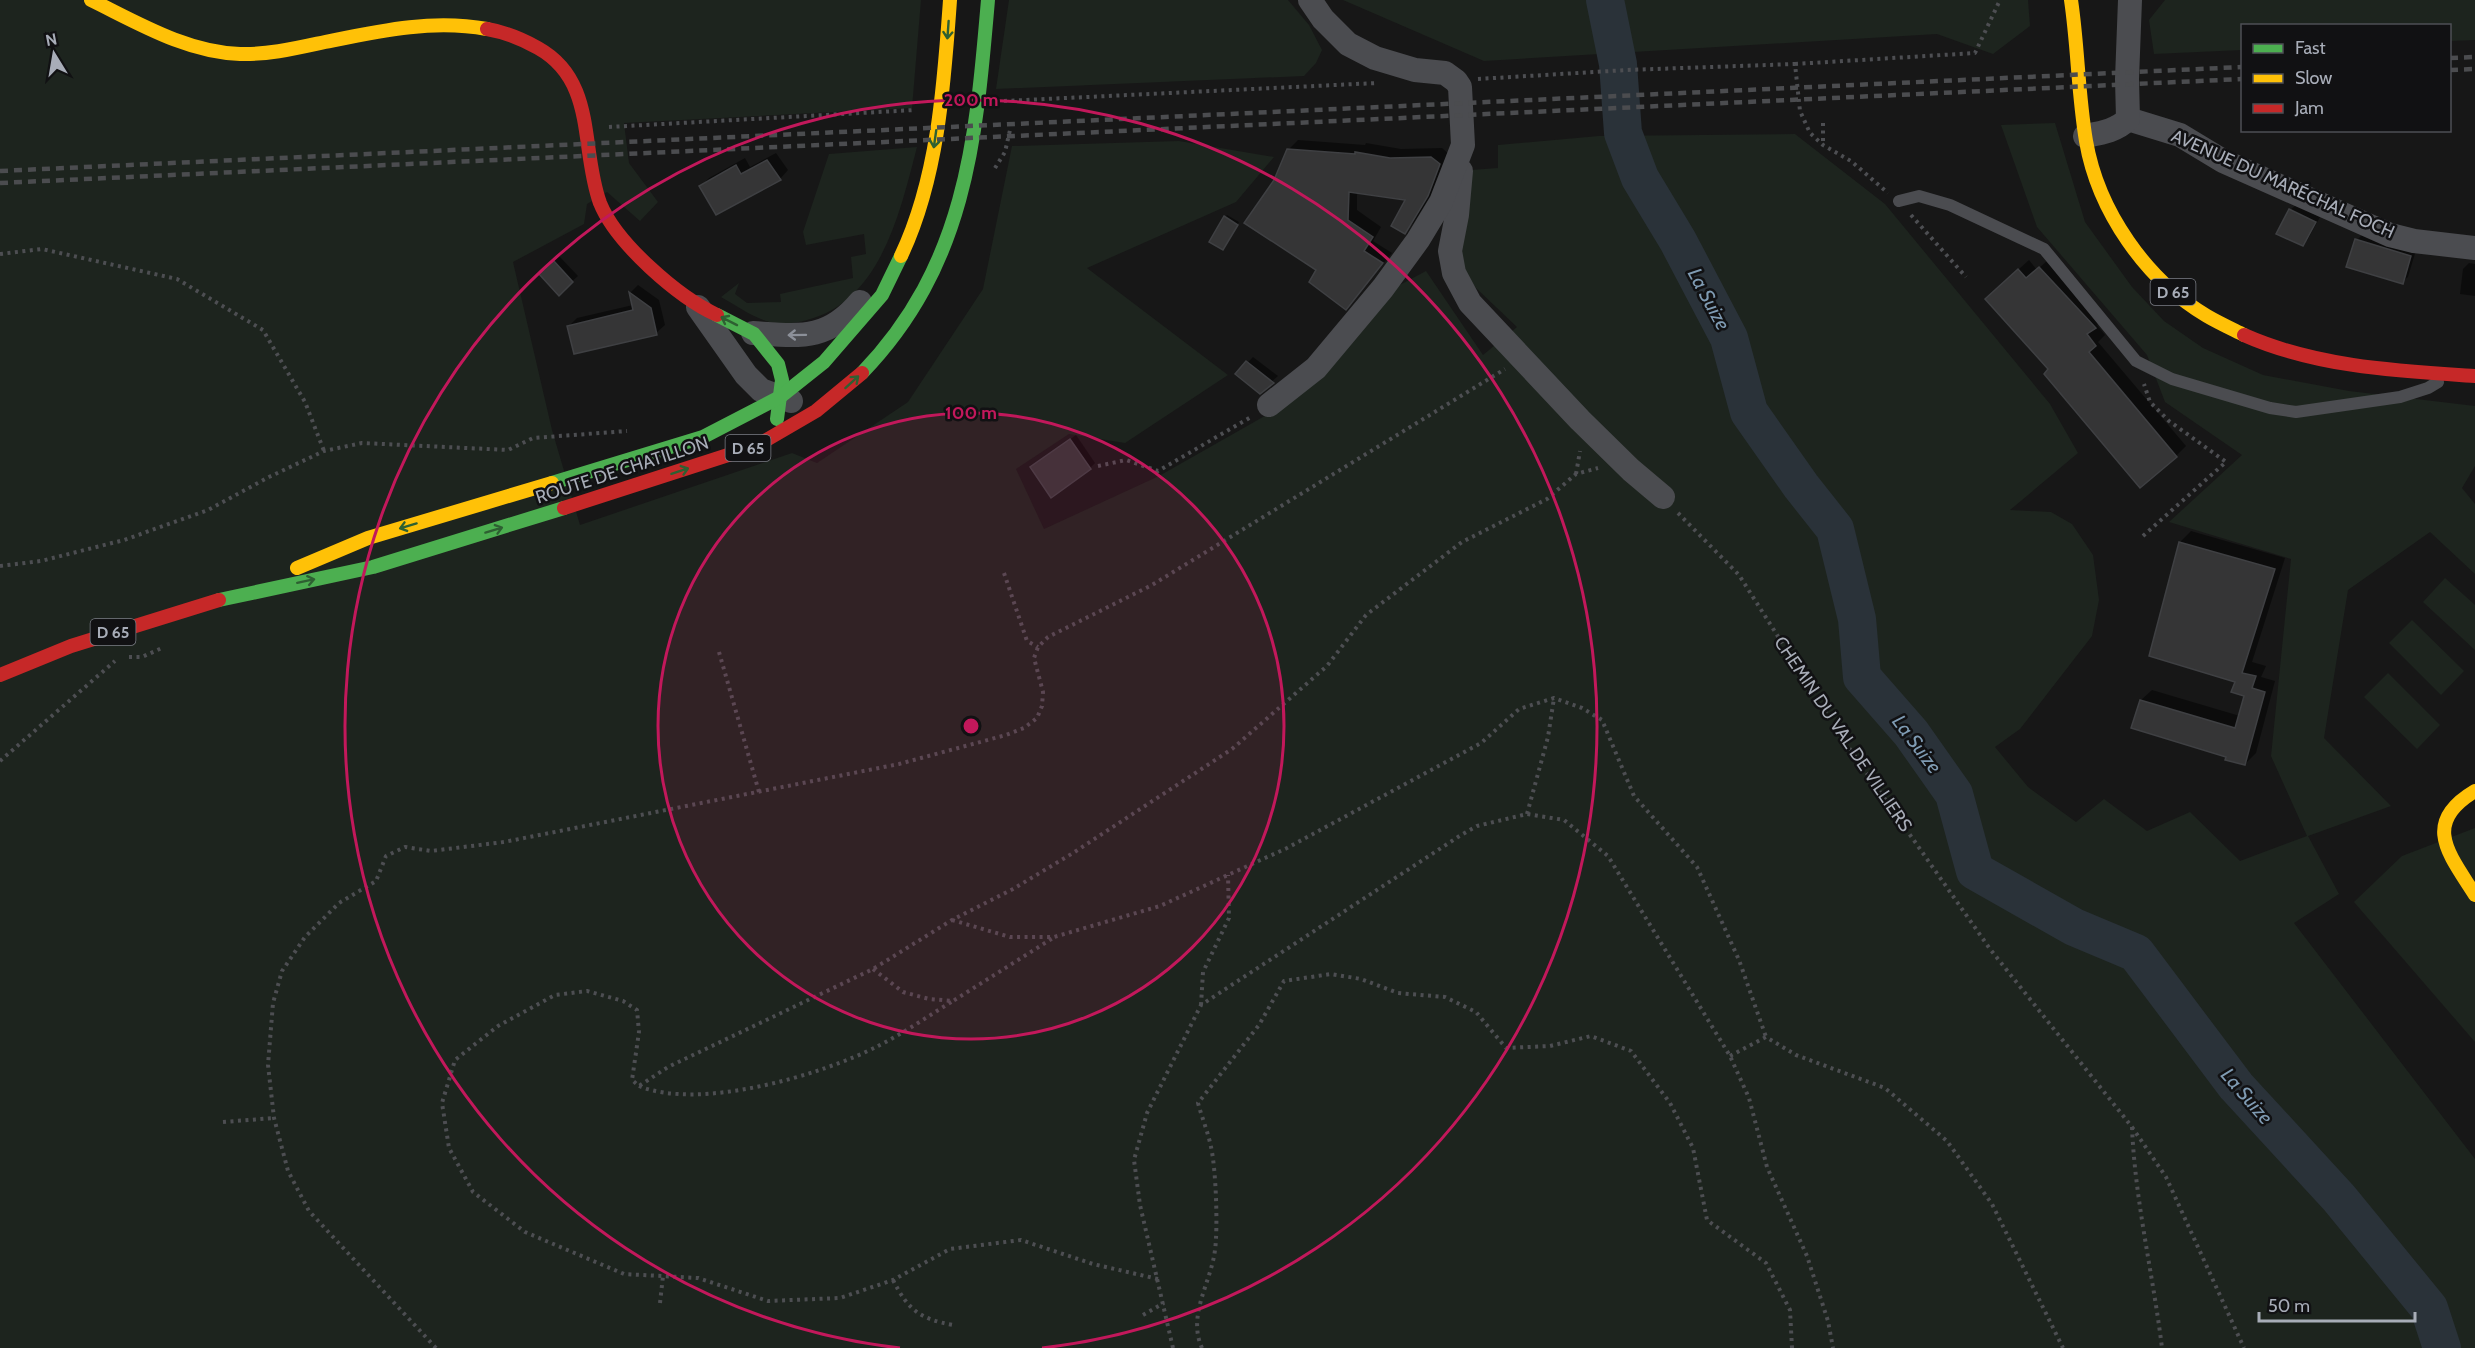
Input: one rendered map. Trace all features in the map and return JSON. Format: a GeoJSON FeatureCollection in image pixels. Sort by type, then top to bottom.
{"type":"FeatureCollection","features":[{"type":"Feature","properties":{"kind":"main road"},"geometry":{"type":"LineString","coordinates":[[91,0],[168,38],[226,53],[253,54],[285,51],[371,32],[430,23],[468,24],[487,28],[530,43],[555,58],[571,80],[581,102],[599,200],[612,227],[637,255],[697,305],[753,333],[781,369],[780,397],[774,436]]}},
{"type":"Feature","properties":{"kind":"main road","name":"ROUTE DE CHATILLON"},"geometry":{"type":"LineString","coordinates":[[228,597],[368,538],[703,437],[780,397],[824,362],[882,295],[904,249],[924,191],[933,153],[946,61],[950,0]]}},
{"type":"Feature","properties":{"kind":"main road","name":"ROUTE DE CHATILLON"},"geometry":{"type":"LineString","coordinates":[[0,675],[17,666],[120,630],[228,597],[373,567],[756,446],[816,411],[852,383],[880,354],[916,303],[935,269],[953,225],[963,191],[979,102],[988,0]]}},
{"type":"Feature","properties":{"kind":"main road","name":"D 65"},"geometry":{"type":"LineString","coordinates":[[2071,0],[2085,136],[2098,188],[2120,230],[2156,275],[2191,307],[2238,333],[2295,353],[2368,368],[2475,376]]}},
{"type":"Feature","properties":{"kind":"main road"},"geometry":{"type":"LineString","coordinates":[[2475,791],[2461,798],[2449,808],[2442,824],[2444,839],[2452,860],[2475,895]]}},
{"type":"Feature","properties":{"kind":"street"},"geometry":{"type":"LineString","coordinates":[[1310,0],[1323,19],[1348,44],[1375,57],[1415,70],[1445,73],[1456,81],[1460,87],[1463,145],[1457,215],[1450,251],[1454,273],[1470,303],[1520,357],[1631,470],[1663,497]]}},
{"type":"Feature","properties":{"kind":"street"},"geometry":{"type":"LineString","coordinates":[[2085,136],[2107,132],[2128,119],[2130,0]]}},
{"type":"Feature","properties":{"kind":"street","name":"AVENUE DU MARÉCHAL FOCH"},"geometry":{"type":"LineString","coordinates":[[2128,119],[2180,135],[2223,161],[2390,234],[2414,241],[2475,248]]}},
{"type":"Feature","properties":{"kind":"street"},"geometry":{"type":"LineString","coordinates":[[1269,405],[1316,368],[1383,288],[1418,240],[1441,202],[1463,145]]}},
{"type":"Feature","properties":{"kind":"street"},"geometry":{"type":"LineString","coordinates":[[753,333],[803,336],[827,330],[853,310],[904,249]]}},
{"type":"Feature","properties":{"kind":"street"},"geometry":{"type":"LineString","coordinates":[[697,305],[746,375],[761,390],[816,411]]}},
{"type":"Feature","properties":{"kind":"street"},"geometry":{"type":"LineString","coordinates":[[746,375],[746,415]]}},
{"type":"Feature","properties":{"kind":"lane"},"geometry":{"type":"LineString","coordinates":[[1899,201],[1919,196],[1950,205],[2044,249],[2136,361],[2172,379],[2270,408],[2296,412],[2400,397],[2428,388],[2449,375]]}},
{"type":"Feature","properties":{"kind":"path"},"geometry":{"type":"LineString","coordinates":[[1456,81],[1975,53],[2000,0]]}},
{"type":"Feature","properties":{"kind":"path"},"geometry":{"type":"LineString","coordinates":[[1795,64],[1800,111],[1810,133],[1823,145],[1851,162],[1899,201],[1966,277]]}},
{"type":"Feature","properties":{"kind":"path"},"geometry":{"type":"LineString","coordinates":[[979,102],[1387,83]]}},
{"type":"Feature","properties":{"kind":"path"},"geometry":{"type":"LineString","coordinates":[[612,127],[915,110],[940,105]]}},
{"type":"Feature","properties":{"kind":"path"},"geometry":{"type":"LineString","coordinates":[[1823,123],[1823,145]]}},
{"type":"Feature","properties":{"kind":"path"},"geometry":{"type":"LineString","coordinates":[[992,173],[1005,152],[1010,130]]}},
{"type":"Feature","properties":{"kind":"path"},"geometry":{"type":"LineString","coordinates":[[0,254],[42,249],[177,279],[263,330],[305,402],[324,451]]}},
{"type":"Feature","properties":{"kind":"path"},"geometry":{"type":"LineString","coordinates":[[436,1348],[309,1211],[288,1171],[274,1119],[268,1065],[273,1003],[282,971],[305,937],[339,903],[376,881],[386,856],[405,847],[431,851],[504,842],[899,764],[1024,728],[1037,718],[1042,706],[1043,692],[1034,658],[1038,647],[1048,637],[1152,585],[1496,376],[1520,357]]}},
{"type":"Feature","properties":{"kind":"path"},"geometry":{"type":"LineString","coordinates":[[2136,361],[2151,402],[2169,421],[2226,462],[2143,536]]}},
{"type":"Feature","properties":{"kind":"path"},"geometry":{"type":"LineString","coordinates":[[1098,466],[1126,460],[1158,471],[1236,427],[1269,405]]}},
{"type":"Feature","properties":{"kind":"path"},"geometry":{"type":"LineString","coordinates":[[0,566],[41,561],[135,536],[208,510],[324,451],[362,443],[508,450],[533,438],[634,430]]}},
{"type":"Feature","properties":{"kind":"path"},"geometry":{"type":"LineString","coordinates":[[639,1086],[668,1067],[873,969],[952,920],[1013,889],[1073,853],[1232,749],[1327,666],[1366,615],[1462,542],[1547,499],[1576,474]]}},
{"type":"Feature","properties":{"kind":"path","name":"CHEMIN DU VAL DE VILLIERS"},"geometry":{"type":"LineString","coordinates":[[1663,497],[1739,575],[1845,742],[1990,949],[2132,1127],[2166,1177],[2244,1348]]}},
{"type":"Feature","properties":{"kind":"path"},"geometry":{"type":"LineString","coordinates":[[1004,573],[1027,641],[1038,647]]}},
{"type":"Feature","properties":{"kind":"path"},"geometry":{"type":"LineString","coordinates":[[0,761],[119,658],[120,630]]}},
{"type":"Feature","properties":{"kind":"path"},"geometry":{"type":"LineString","coordinates":[[719,652],[759,792]]}},
{"type":"Feature","properties":{"kind":"path"},"geometry":{"type":"LineString","coordinates":[[1527,814],[1548,737],[1554,698]]}},
{"type":"Feature","properties":{"kind":"path"},"geometry":{"type":"LineString","coordinates":[[1158,1279],[1093,1264],[1021,1240],[950,1249],[893,1280],[840,1298],[768,1301],[698,1278],[624,1274],[525,1232],[473,1192],[449,1148],[442,1103],[455,1060],[498,1026],[555,995],[587,991],[623,1000],[637,1010],[639,1032],[632,1080],[651,1091],[681,1096],[721,1092],[804,1076],[878,1046],[1054,938],[1160,906],[1287,848],[1481,744],[1519,709],[1554,698],[1582,708],[1602,720],[1634,796],[1697,867],[1739,960],[1766,1036],[1796,1055],[1885,1088],[1947,1141],[1992,1204],[2063,1348]]}},
{"type":"Feature","properties":{"kind":"path"},"geometry":{"type":"LineString","coordinates":[[1201,1005],[1461,834],[1477,826],[1527,814],[1564,820],[1608,856],[1730,1056],[1749,1098],[1767,1167],[1807,1256],[1828,1321],[1833,1348]]}},
{"type":"Feature","properties":{"kind":"path"},"geometry":{"type":"LineString","coordinates":[[1173,1348],[1140,1205],[1134,1160],[1147,1113],[1201,1005],[1203,972],[1229,918],[1228,874]]}},
{"type":"Feature","properties":{"kind":"path"},"geometry":{"type":"LineString","coordinates":[[952,920],[1010,937],[1054,938]]}},
{"type":"Feature","properties":{"kind":"path"},"geometry":{"type":"LineString","coordinates":[[873,969],[903,992],[929,999],[953,1001]]}},
{"type":"Feature","properties":{"kind":"path"},"geometry":{"type":"LineString","coordinates":[[1202,1348],[1196,1334],[1201,1300],[1215,1250],[1211,1149],[1198,1103],[1259,1025],[1284,981],[1331,974],[1361,979],[1398,993],[1445,997],[1476,1012],[1506,1048],[1550,1046],[1591,1036],[1631,1051],[1670,1103],[1693,1148],[1707,1220],[1766,1263],[1790,1311],[1792,1348]]}},
{"type":"Feature","properties":{"kind":"path"},"geometry":{"type":"LineString","coordinates":[[1730,1056],[1766,1036]]}},
{"type":"Feature","properties":{"kind":"path"},"geometry":{"type":"LineString","coordinates":[[223,1122],[274,1119]]}},
{"type":"Feature","properties":{"kind":"path"},"geometry":{"type":"LineString","coordinates":[[2132,1127],[2134,1168],[2155,1290],[2162,1348]]}},
{"type":"Feature","properties":{"kind":"path"},"geometry":{"type":"LineString","coordinates":[[660,1303],[663,1276]]}},
{"type":"Feature","properties":{"kind":"path"},"geometry":{"type":"LineString","coordinates":[[893,1280],[903,1299],[918,1314],[936,1322],[953,1325]]}},
{"type":"Feature","properties":{"kind":"path"},"geometry":{"type":"LineString","coordinates":[[1143,1315],[1164,1304]]}},
{"type":"Feature","properties":{"kind":"shaded area"},"geometry":{"type":"Polygon","coordinates":[[[0,0],[921,0],[912,108],[624,123],[629,163],[658,202],[640,221],[607,192],[587,204],[584,224],[513,262],[552,430],[580,525],[792,453],[817,463],[908,402],[983,289],[1012,146],[1179,141],[1274,157],[1236,202],[1087,268],[1228,375],[1125,443],[1069,434],[1016,469],[1044,529],[1159,476],[1270,413],[1396,287],[1426,271],[1483,355],[1517,327],[1476,288],[1462,268],[1461,242],[1471,170],[1498,168],[1498,145],[1599,136],[1795,134],[1885,204],[2050,404],[2078,453],[2010,510],[2051,512],[2072,524],[2093,555],[2099,600],[2092,636],[2020,729],[1995,747],[2028,787],[2076,822],[2104,799],[2147,831],[2190,812],[2240,861],[2307,836],[2271,756],[2291,559],[2169,522],[2242,455],[2165,402],[2147,355],[2037,227],[2001,125],[2055,123],[2085,222],[2132,287],[2164,321],[2203,348],[2263,375],[2349,391],[2475,406],[2475,466],[2462,488],[2475,504],[2475,574],[2430,532],[2348,590],[2324,738],[2391,806],[2308,836],[2339,894],[2294,923],[2475,1159],[2475,1348],[0,1348],[0,0]]]}},
{"type":"Feature","properties":{"kind":"shaded area"},"geometry":{"type":"Polygon","coordinates":[[[1009,0],[1288,0],[1309,25],[1322,50],[1316,63],[1304,76],[996,89],[1009,0]]]}},
{"type":"Feature","properties":{"kind":"shaded area"},"geometry":{"type":"Polygon","coordinates":[[[1343,0],[2028,0],[2030,26],[1993,54],[1937,34],[1484,61],[1343,0]]]}},
{"type":"Feature","properties":{"kind":"shaded area"},"geometry":{"type":"Polygon","coordinates":[[[2165,0],[2475,0],[2475,40],[2451,41],[2451,24],[2241,24],[2241,50],[2154,54],[2149,20],[2165,0]]]}},
{"type":"Feature","properties":{"kind":"shaded area"},"geometry":{"type":"Polygon","coordinates":[[[917,147],[903,199],[883,251],[870,274],[853,294],[832,310],[807,320],[786,324],[760,319],[721,297],[739,283],[735,294],[747,303],[781,302],[780,294],[853,278],[851,257],[866,254],[864,234],[806,245],[803,232],[829,154],[917,147]]]}},
{"type":"Feature","properties":{"kind":"shaded area"},"geometry":{"type":"Polygon","coordinates":[[[2445,578],[2475,605],[2475,650],[2423,602],[2445,578]]]}},
{"type":"Feature","properties":{"kind":"shaded area"},"geometry":{"type":"Polygon","coordinates":[[[2412,620],[2464,671],[2441,695],[2389,643],[2412,620]]]}},
{"type":"Feature","properties":{"kind":"shaded area"},"geometry":{"type":"Polygon","coordinates":[[[2388,673],[2440,725],[2417,749],[2364,697],[2388,673]]]}},
{"type":"Feature","properties":{"kind":"shaded area"},"geometry":{"type":"Polygon","coordinates":[[[2475,828],[2475,1042],[2354,902],[2402,856],[2475,828]]]}},
{"type":"Feature","properties":{"kind":"building"},"geometry":{"type":"Polygon","coordinates":[[[1287,149],[1355,154],[1355,152],[1390,158],[1431,157],[1440,164],[1428,196],[1405,234],[1391,226],[1405,200],[1349,192],[1348,220],[1373,237],[1364,251],[1383,263],[1346,310],[1309,282],[1316,270],[1244,223],[1274,180],[1287,149]]]}},
{"type":"Feature","properties":{"kind":"building"},"geometry":{"type":"Polygon","coordinates":[[[767,160],[781,180],[716,215],[699,186],[736,165],[741,174],[767,160]]]}},
{"type":"Feature","properties":{"kind":"building"},"geometry":{"type":"Polygon","coordinates":[[[2289,209],[2316,222],[2303,246],[2276,234],[2289,209]]]}},
{"type":"Feature","properties":{"kind":"building"},"geometry":{"type":"Polygon","coordinates":[[[1224,216],[1238,225],[1223,250],[1209,242],[1224,216]]]}},
{"type":"Feature","properties":{"kind":"building"},"geometry":{"type":"Polygon","coordinates":[[[2355,239],[2411,256],[2403,284],[2346,267],[2355,239]]]}},
{"type":"Feature","properties":{"kind":"building"},"geometry":{"type":"Polygon","coordinates":[[[553,260],[573,282],[559,296],[539,274],[553,260]]]}},
{"type":"Feature","properties":{"kind":"building"},"geometry":{"type":"Polygon","coordinates":[[[2039,267],[2096,328],[2087,334],[2096,346],[2089,352],[2177,457],[2140,488],[2044,374],[2048,369],[1985,299],[2018,269],[2026,278],[2039,267]]]}},
{"type":"Feature","properties":{"kind":"building"},"geometry":{"type":"Polygon","coordinates":[[[629,292],[651,308],[657,335],[574,354],[567,326],[633,310],[629,292]]]}},
{"type":"Feature","properties":{"kind":"building"},"geometry":{"type":"Polygon","coordinates":[[[1246,361],[1274,383],[1260,394],[1235,374],[1246,361]]]}},
{"type":"Feature","properties":{"kind":"building"},"geometry":{"type":"Polygon","coordinates":[[[1070,439],[1091,469],[1051,498],[1030,467],[1070,439]]]}},
{"type":"Feature","properties":{"kind":"building"},"geometry":{"type":"Polygon","coordinates":[[[2179,542],[2275,569],[2242,673],[2256,676],[2252,688],[2265,692],[2245,765],[2131,728],[2140,700],[2235,728],[2244,696],[2231,692],[2235,682],[2149,656],[2179,542]]]}},
{"type":"Feature","properties":{"kind":"waterway","name":"La Suize"},"geometry":{"type":"LineString","coordinates":[[1605,0],[1618,64],[1623,133],[1640,178],[1678,241],[1729,338],[1749,412],[1801,486],[1835,529],[1857,619],[1862,677],[1911,733],[1954,794],[1975,871],[2074,927],[2136,953],[2236,1086],[2339,1198],[2429,1308],[2442,1348]]}},
{"type":"Feature","properties":{"kind":"railway"},"geometry":{"type":"LineString","coordinates":[[2451,58],[2475,57]]}},
{"type":"Feature","properties":{"kind":"railway"},"geometry":{"type":"LineString","coordinates":[[0,171],[2241,67]]}},
{"type":"Feature","properties":{"kind":"railway"},"geometry":{"type":"LineString","coordinates":[[2451,70],[2475,69]]}},
{"type":"Feature","properties":{"kind":"railway"},"geometry":{"type":"LineString","coordinates":[[0,183],[2241,79]]}},
{"type":"Feature","properties":{"kind":"traffic: fast"},"geometry":{"type":"LineString","coordinates":[[862,373],[897,332],[924,289],[944,245],[960,199],[978,103],[988,0]]}},
{"type":"Feature","properties":{"kind":"traffic: fast"},"geometry":{"type":"LineString","coordinates":[[552,483],[703,437],[780,397],[824,362],[882,295],[901,256]]}},
{"type":"Feature","properties":{"kind":"traffic: fast"},"geometry":{"type":"LineString","coordinates":[[717,315],[754,334],[778,364],[782,380],[777,419]]}},
{"type":"Feature","properties":{"kind":"traffic: fast"},"geometry":{"type":"LineString","coordinates":[[219,600],[373,567],[564,508]]}},
{"type":"Feature","properties":{"kind":"traffic: slow"},"geometry":{"type":"LineString","coordinates":[[91,0],[145,27],[182,42],[220,52],[240,54],[282,51],[406,28],[446,25],[487,29]]}},
{"type":"Feature","properties":{"kind":"traffic: slow"},"geometry":{"type":"LineString","coordinates":[[901,256],[913,226],[931,163],[942,98],[950,0]]}},
{"type":"Feature","properties":{"kind":"traffic: slow"},"geometry":{"type":"LineString","coordinates":[[2071,0],[2086,141],[2101,193],[2113,218],[2145,263],[2164,283],[2207,316],[2244,335]]}},
{"type":"Feature","properties":{"kind":"traffic: slow"},"geometry":{"type":"LineString","coordinates":[[297,568],[368,538],[552,483]]}},
{"type":"Feature","properties":{"kind":"traffic: slow"},"geometry":{"type":"LineString","coordinates":[[2475,791],[2458,803],[2444,827],[2449,853],[2475,895]]}},
{"type":"Feature","properties":{"kind":"traffic: jam"},"geometry":{"type":"LineString","coordinates":[[487,29],[507,34],[538,48],[557,62],[570,78],[584,117],[594,182],[600,203],[608,219],[634,251],[667,282],[701,307],[717,315]]}},
{"type":"Feature","properties":{"kind":"traffic: jam"},"geometry":{"type":"LineString","coordinates":[[2244,335],[2271,346],[2328,361],[2357,366],[2475,376]]}},
{"type":"Feature","properties":{"kind":"traffic: jam"},"geometry":{"type":"LineString","coordinates":[[564,508],[756,446],[816,411],[862,373]]}},
{"type":"Feature","properties":{"kind":"traffic: jam"},"geometry":{"type":"LineString","coordinates":[[0,675],[71,646],[219,600]]}}]}
